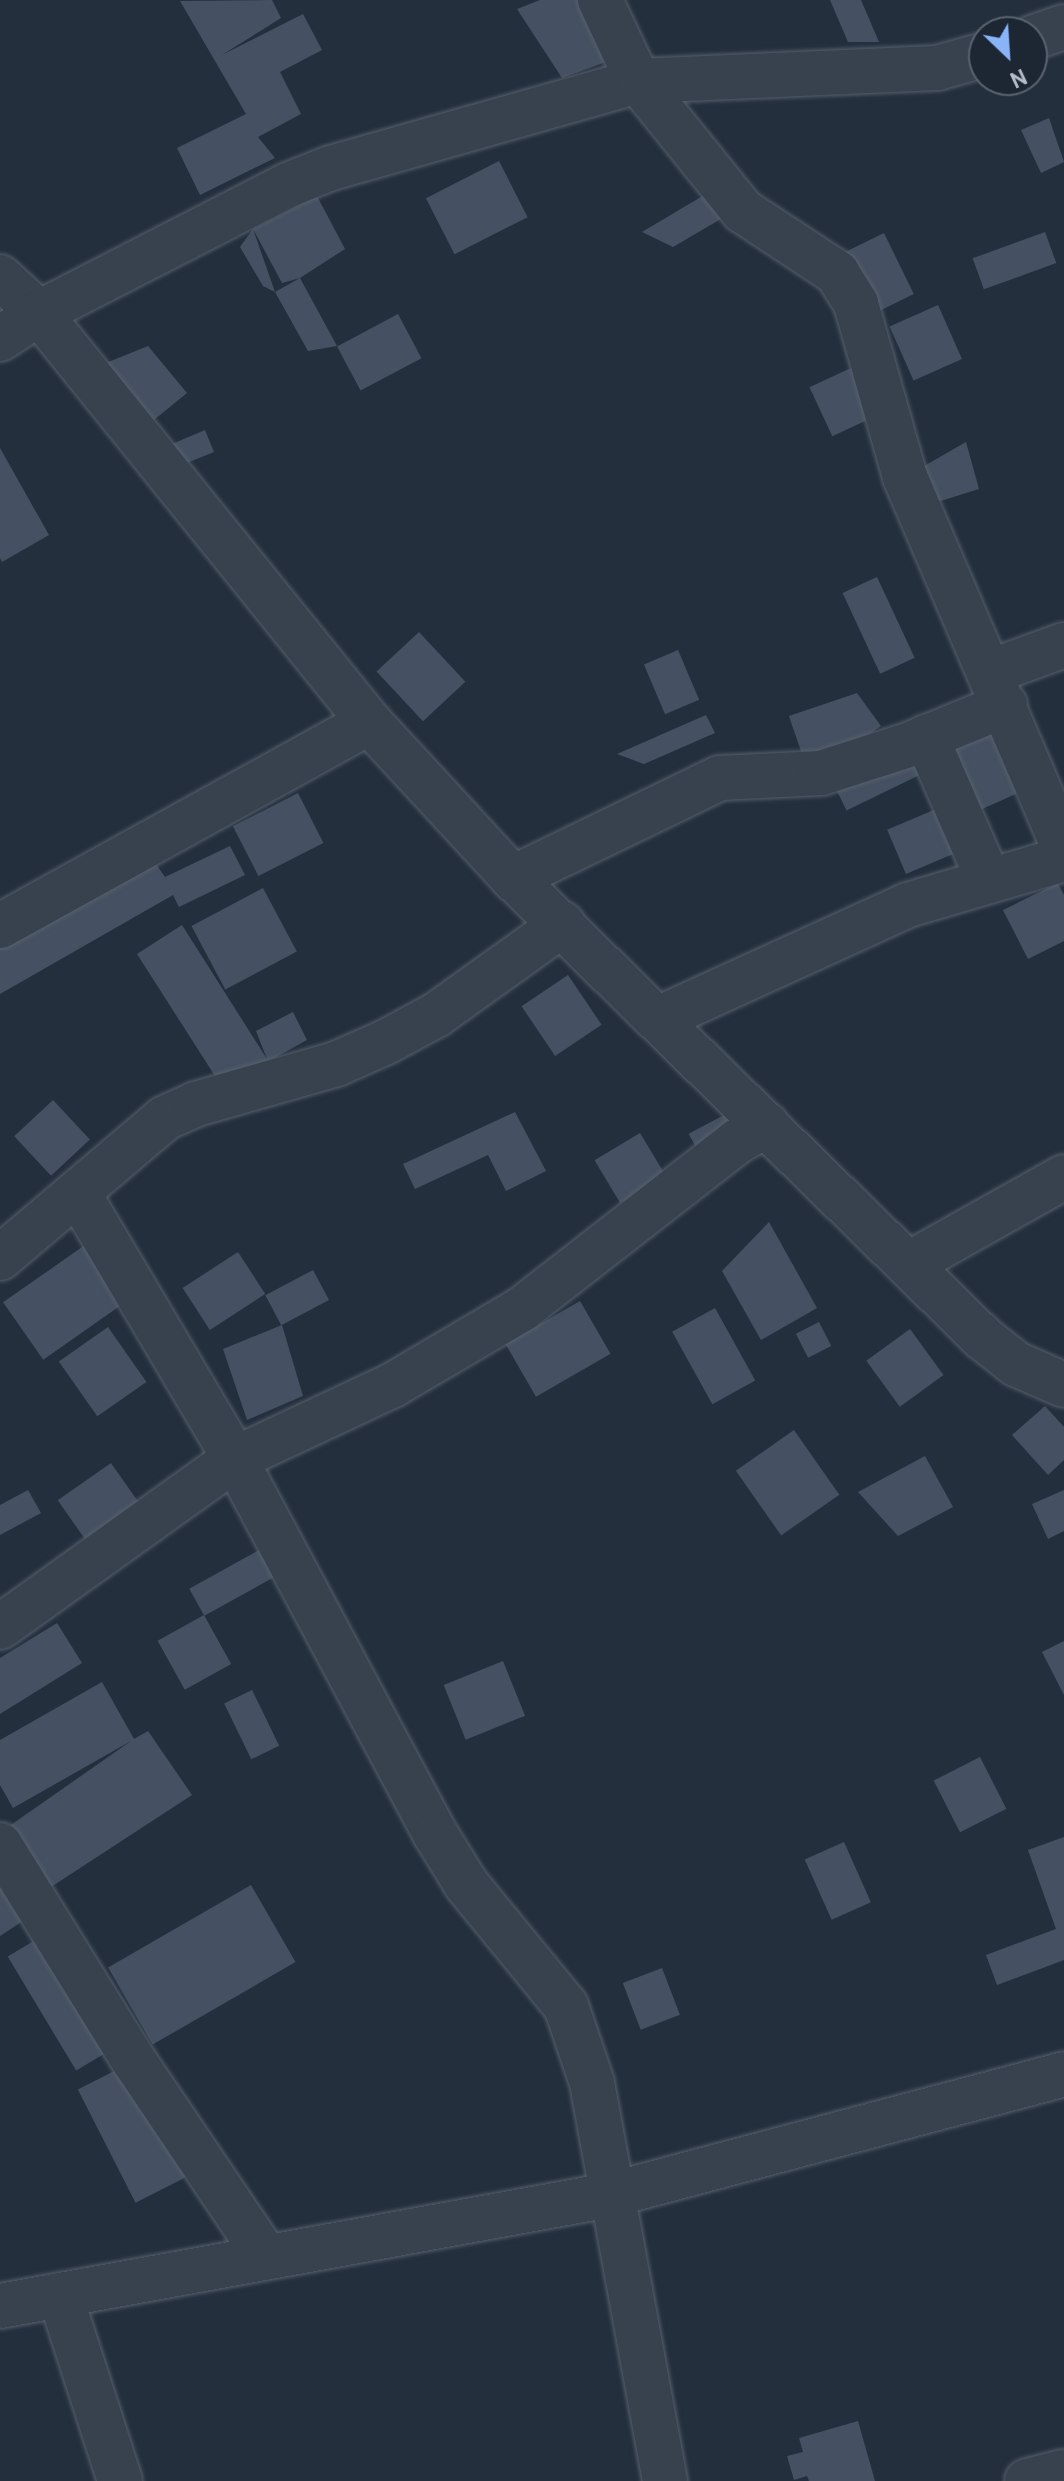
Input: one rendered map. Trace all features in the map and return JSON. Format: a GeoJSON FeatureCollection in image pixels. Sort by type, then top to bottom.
{"type":"FeatureCollection","features":[{"type":"Feature","properties":{"kind":"street"},"geometry":{"type":"LineString","coordinates":[[600,0],[638,81],[743,211],[837,273],[856,304],[905,477],[1064,848]]}},
{"type":"Feature","properties":{"kind":"street"},"geometry":{"type":"LineString","coordinates":[[0,339],[39,313],[288,185],[331,168],[638,81],[937,68],[968,59]]}},
{"type":"Feature","properties":{"kind":"street"},"geometry":{"type":"LineString","coordinates":[[0,277],[39,313],[369,722],[513,878],[983,1338],[1016,1364],[1064,1385]]}},
{"type":"Feature","properties":{"kind":"street"},"geometry":{"type":"LineString","coordinates":[[513,878],[720,778],[809,775],[926,737],[1064,645]]}},
{"type":"Feature","properties":{"kind":"street"},"geometry":{"type":"LineString","coordinates":[[0,926],[369,722]]}},
{"type":"Feature","properties":{"kind":"street"},"geometry":{"type":"LineString","coordinates":[[926,737],[989,881]]}},
{"type":"Feature","properties":{"kind":"street"},"geometry":{"type":"LineString","coordinates":[[658,1019],[875,919],[1064,859]]}},
{"type":"Feature","properties":{"kind":"street"},"geometry":{"type":"LineString","coordinates":[[0,1258],[79,1195],[165,1118],[196,1104],[336,1064],[386,1042],[436,1015],[563,924]]}},
{"type":"Feature","properties":{"kind":"street"},"geometry":{"type":"LineString","coordinates":[[0,1627],[235,1459],[393,1385],[522,1309],[738,1141],[767,1125]]}},
{"type":"Feature","properties":{"kind":"street"},"geometry":{"type":"LineString","coordinates":[[909,1264],[1064,1177]]}},
{"type":"Feature","properties":{"kind":"street"},"geometry":{"type":"LineString","coordinates":[[79,1195],[235,1459],[436,1835],[466,1884],[566,2006],[592,2083],[610,2195],[665,2481]]}},
{"type":"Feature","properties":{"kind":"street"},"geometry":{"type":"LineString","coordinates":[[0,1845],[134,2061],[266,2257]]}},
{"type":"Feature","properties":{"kind":"street"},"geometry":{"type":"LineString","coordinates":[[0,2306],[610,2195],[1064,2074]]}},
{"type":"Feature","properties":{"kind":"street"},"geometry":{"type":"LineString","coordinates":[[60,2295],[120,2481]]}},
{"type":"Feature","properties":{"kind":"street"},"geometry":{"type":"LineString","coordinates":[[1027,2481],[1064,2472]]}},
{"type":"Feature","properties":{"kind":"building"},"geometry":{"type":"Polygon","coordinates":[[[272,0],[281,18],[222,55],[303,14],[322,50],[280,72],[301,114],[258,137],[275,158],[200,195],[177,148],[246,114],[180,1],[272,0]]]}},
{"type":"Feature","properties":{"kind":"building"},"geometry":{"type":"Polygon","coordinates":[[[540,0],[588,0],[606,62],[562,78],[517,9],[540,0]]]}},
{"type":"Feature","properties":{"kind":"building"},"geometry":{"type":"Polygon","coordinates":[[[830,0],[861,0],[879,42],[848,42],[830,0]]]}},
{"type":"Feature","properties":{"kind":"building"},"geometry":{"type":"Polygon","coordinates":[[[1049,118],[1064,162],[1041,173],[1021,130],[1049,118]]]}},
{"type":"Feature","properties":{"kind":"building"},"geometry":{"type":"Polygon","coordinates":[[[499,161],[528,217],[455,254],[426,198],[499,161]]]}},
{"type":"Feature","properties":{"kind":"building"},"geometry":{"type":"Polygon","coordinates":[[[711,191],[726,216],[673,247],[642,232],[711,191]]]}},
{"type":"Feature","properties":{"kind":"building"},"geometry":{"type":"Polygon","coordinates":[[[317,196],[345,249],[300,278],[282,283],[253,229],[317,196]]]}},
{"type":"Feature","properties":{"kind":"building"},"geometry":{"type":"Polygon","coordinates":[[[253,229],[275,292],[263,286],[240,247],[253,229]]]}},
{"type":"Feature","properties":{"kind":"building"},"geometry":{"type":"Polygon","coordinates":[[[1045,232],[1056,263],[984,289],[973,258],[1045,232]]]}},
{"type":"Feature","properties":{"kind":"building"},"geometry":{"type":"Polygon","coordinates":[[[884,233],[914,294],[876,313],[846,251],[884,233]]]}},
{"type":"Feature","properties":{"kind":"building"},"geometry":{"type":"Polygon","coordinates":[[[300,278],[337,346],[308,351],[275,292],[300,278]]]}},
{"type":"Feature","properties":{"kind":"building"},"geometry":{"type":"Polygon","coordinates":[[[938,305],[962,359],[914,380],[890,327],[938,305]]]}},
{"type":"Feature","properties":{"kind":"building"},"geometry":{"type":"Polygon","coordinates":[[[398,314],[421,358],[361,391],[337,346],[398,314]]]}},
{"type":"Feature","properties":{"kind":"building"},"geometry":{"type":"Polygon","coordinates":[[[148,346],[187,393],[149,424],[101,365],[148,346]]]}},
{"type":"Feature","properties":{"kind":"building"},"geometry":{"type":"Polygon","coordinates":[[[853,367],[876,416],[832,436],[809,387],[853,367]]]}},
{"type":"Feature","properties":{"kind":"building"},"geometry":{"type":"Polygon","coordinates":[[[205,430],[214,452],[187,463],[172,444],[205,430]]]}},
{"type":"Feature","properties":{"kind":"building"},"geometry":{"type":"Polygon","coordinates":[[[966,442],[979,489],[931,504],[905,477],[966,442]]]}},
{"type":"Feature","properties":{"kind":"building"},"geometry":{"type":"Polygon","coordinates":[[[0,448],[49,535],[2,562],[0,558],[0,448]]]}},
{"type":"Feature","properties":{"kind":"building"},"geometry":{"type":"Polygon","coordinates":[[[877,577],[915,658],[880,674],[843,593],[877,577]]]}},
{"type":"Feature","properties":{"kind":"building"},"geometry":{"type":"Polygon","coordinates":[[[419,632],[465,682],[423,721],[377,672],[419,632]]]}},
{"type":"Feature","properties":{"kind":"building"},"geometry":{"type":"Polygon","coordinates":[[[678,650],[699,700],[665,714],[644,664],[678,650]]]}},
{"type":"Feature","properties":{"kind":"building"},"geometry":{"type":"Polygon","coordinates":[[[857,693],[881,726],[809,775],[789,716],[857,693]]]}},
{"type":"Feature","properties":{"kind":"building"},"geometry":{"type":"Polygon","coordinates":[[[706,715],[715,733],[644,764],[617,754],[706,715]]]}},
{"type":"Feature","properties":{"kind":"building"},"geometry":{"type":"Polygon","coordinates":[[[993,721],[1024,790],[978,811],[947,741],[993,721]]]}},
{"type":"Feature","properties":{"kind":"building"},"geometry":{"type":"Polygon","coordinates":[[[908,745],[922,774],[847,811],[833,782],[908,745]]]}},
{"type":"Feature","properties":{"kind":"building"},"geometry":{"type":"Polygon","coordinates":[[[298,793],[323,843],[258,876],[233,826],[298,793]]]}},
{"type":"Feature","properties":{"kind":"building"},"geometry":{"type":"Polygon","coordinates":[[[936,809],[955,853],[906,874],[887,830],[936,809]]]}},
{"type":"Feature","properties":{"kind":"building"},"geometry":{"type":"Polygon","coordinates":[[[230,846],[245,875],[179,907],[173,895],[0,994],[0,946],[152,858],[165,877],[230,846]]]}},
{"type":"Feature","properties":{"kind":"building"},"geometry":{"type":"Polygon","coordinates":[[[1058,883],[1064,895],[1064,941],[1028,959],[1003,910],[1058,883]]]}},
{"type":"Feature","properties":{"kind":"building"},"geometry":{"type":"Polygon","coordinates":[[[263,888],[297,952],[225,990],[191,926],[263,888]]]}},
{"type":"Feature","properties":{"kind":"building"},"geometry":{"type":"Polygon","coordinates":[[[182,925],[267,1059],[256,1031],[293,1012],[307,1040],[222,1087],[137,954],[182,925]]]}},
{"type":"Feature","properties":{"kind":"building"},"geometry":{"type":"Polygon","coordinates":[[[568,975],[602,1025],[555,1056],[522,1006],[568,975]]]}},
{"type":"Feature","properties":{"kind":"building"},"geometry":{"type":"Polygon","coordinates":[[[53,1100],[90,1139],[51,1176],[14,1136],[53,1100]]]}},
{"type":"Feature","properties":{"kind":"building"},"geometry":{"type":"Polygon","coordinates":[[[515,1112],[546,1171],[506,1191],[488,1155],[415,1189],[403,1164],[515,1112]]]}},
{"type":"Feature","properties":{"kind":"building"},"geometry":{"type":"Polygon","coordinates":[[[724,1115],[738,1141],[703,1160],[689,1134],[724,1115]]]}},
{"type":"Feature","properties":{"kind":"building"},"geometry":{"type":"Polygon","coordinates":[[[640,1133],[666,1176],[620,1203],[595,1160],[640,1133]]]}},
{"type":"Feature","properties":{"kind":"building"},"geometry":{"type":"Polygon","coordinates":[[[769,1222],[817,1308],[761,1340],[722,1271],[769,1222]]]}},
{"type":"Feature","properties":{"kind":"building"},"geometry":{"type":"Polygon","coordinates":[[[85,1245],[125,1302],[43,1360],[3,1302],[85,1245]]]}},
{"type":"Feature","properties":{"kind":"building"},"geometry":{"type":"Polygon","coordinates":[[[238,1252],[265,1294],[210,1330],[183,1288],[238,1252]]]}},
{"type":"Feature","properties":{"kind":"building"},"geometry":{"type":"Polygon","coordinates":[[[313,1270],[329,1300],[281,1325],[265,1295],[313,1270]]]}},
{"type":"Feature","properties":{"kind":"building"},"geometry":{"type":"Polygon","coordinates":[[[580,1301],[610,1354],[536,1397],[506,1344],[580,1301]]]}},
{"type":"Feature","properties":{"kind":"building"},"geometry":{"type":"Polygon","coordinates":[[[715,1308],[755,1381],[712,1404],[672,1332],[715,1308]]]}},
{"type":"Feature","properties":{"kind":"building"},"geometry":{"type":"Polygon","coordinates":[[[819,1322],[831,1346],[808,1358],[796,1334],[819,1322]]]}},
{"type":"Feature","properties":{"kind":"building"},"geometry":{"type":"Polygon","coordinates":[[[282,1325],[303,1396],[247,1420],[223,1349],[282,1325]]]}},
{"type":"Feature","properties":{"kind":"building"},"geometry":{"type":"Polygon","coordinates":[[[108,1327],[146,1382],[97,1416],[59,1361],[108,1327]]]}},
{"type":"Feature","properties":{"kind":"building"},"geometry":{"type":"Polygon","coordinates":[[[910,1329],[944,1375],[900,1407],[866,1361],[910,1329]]]}},
{"type":"Feature","properties":{"kind":"building"},"geometry":{"type":"Polygon","coordinates":[[[1045,1406],[1064,1427],[1064,1460],[1048,1475],[1012,1435],[1045,1406]]]}},
{"type":"Feature","properties":{"kind":"building"},"geometry":{"type":"Polygon","coordinates":[[[794,1430],[839,1495],[781,1535],[736,1471],[794,1430]]]}},
{"type":"Feature","properties":{"kind":"building"},"geometry":{"type":"Polygon","coordinates":[[[925,1456],[953,1507],[898,1536],[858,1492],[925,1456]]]}},
{"type":"Feature","properties":{"kind":"building"},"geometry":{"type":"Polygon","coordinates":[[[111,1463],[143,1509],[90,1546],[58,1500],[111,1463]]]}},
{"type":"Feature","properties":{"kind":"building"},"geometry":{"type":"Polygon","coordinates":[[[28,1490],[41,1513],[0,1535],[0,1505],[28,1490]]]}},
{"type":"Feature","properties":{"kind":"building"},"geometry":{"type":"Polygon","coordinates":[[[1064,1490],[1064,1531],[1048,1539],[1032,1504],[1064,1490]]]}},
{"type":"Feature","properties":{"kind":"building"},"geometry":{"type":"Polygon","coordinates":[[[261,1549],[276,1576],[204,1616],[189,1589],[261,1549]]]}},
{"type":"Feature","properties":{"kind":"building"},"geometry":{"type":"Polygon","coordinates":[[[204,1615],[231,1664],[185,1690],[158,1641],[204,1615]]]}},
{"type":"Feature","properties":{"kind":"building"},"geometry":{"type":"Polygon","coordinates":[[[57,1623],[82,1663],[0,1714],[0,1658],[57,1623]]]}},
{"type":"Feature","properties":{"kind":"building"},"geometry":{"type":"Polygon","coordinates":[[[1064,1641],[1064,1695],[1042,1652],[1064,1641]]]}},
{"type":"Feature","properties":{"kind":"building"},"geometry":{"type":"Polygon","coordinates":[[[503,1661],[525,1716],[466,1740],[444,1685],[503,1661]]]}},
{"type":"Feature","properties":{"kind":"building"},"geometry":{"type":"Polygon","coordinates":[[[102,1682],[134,1739],[148,1731],[192,1795],[51,1887],[8,1827],[131,1741],[13,1808],[0,1785],[0,1740],[102,1682]]]}},
{"type":"Feature","properties":{"kind":"building"},"geometry":{"type":"Polygon","coordinates":[[[252,1690],[279,1746],[251,1759],[224,1704],[252,1690]]]}},
{"type":"Feature","properties":{"kind":"building"},"geometry":{"type":"Polygon","coordinates":[[[980,1757],[1006,1809],[960,1832],[934,1781],[980,1757]]]}},
{"type":"Feature","properties":{"kind":"building"},"geometry":{"type":"Polygon","coordinates":[[[1064,1837],[1064,1960],[997,1985],[986,1955],[1056,1929],[1028,1850],[1064,1837]]]}},
{"type":"Feature","properties":{"kind":"building"},"geometry":{"type":"Polygon","coordinates":[[[844,1842],[871,1902],[832,1920],[805,1859],[844,1842]]]}},
{"type":"Feature","properties":{"kind":"building"},"geometry":{"type":"Polygon","coordinates":[[[0,1879],[26,1919],[0,1936],[0,1879]]]}},
{"type":"Feature","properties":{"kind":"building"},"geometry":{"type":"Polygon","coordinates":[[[251,1885],[296,1962],[153,2045],[108,1968],[251,1885]]]}},
{"type":"Feature","properties":{"kind":"building"},"geometry":{"type":"Polygon","coordinates":[[[42,1936],[111,2050],[76,2071],[8,1957],[42,1936]]]}},
{"type":"Feature","properties":{"kind":"building"},"geometry":{"type":"Polygon","coordinates":[[[662,1968],[680,2015],[641,2030],[623,1983],[662,1968]]]}},
{"type":"Feature","properties":{"kind":"building"},"geometry":{"type":"Polygon","coordinates":[[[134,2061],[192,2174],[136,2203],[78,2090],[134,2061]]]}},
{"type":"Feature","properties":{"kind":"building"},"geometry":{"type":"Polygon","coordinates":[[[858,2421],[875,2481],[809,2481],[807,2476],[794,2480],[787,2456],[803,2452],[799,2438],[858,2421]]]}}]}
